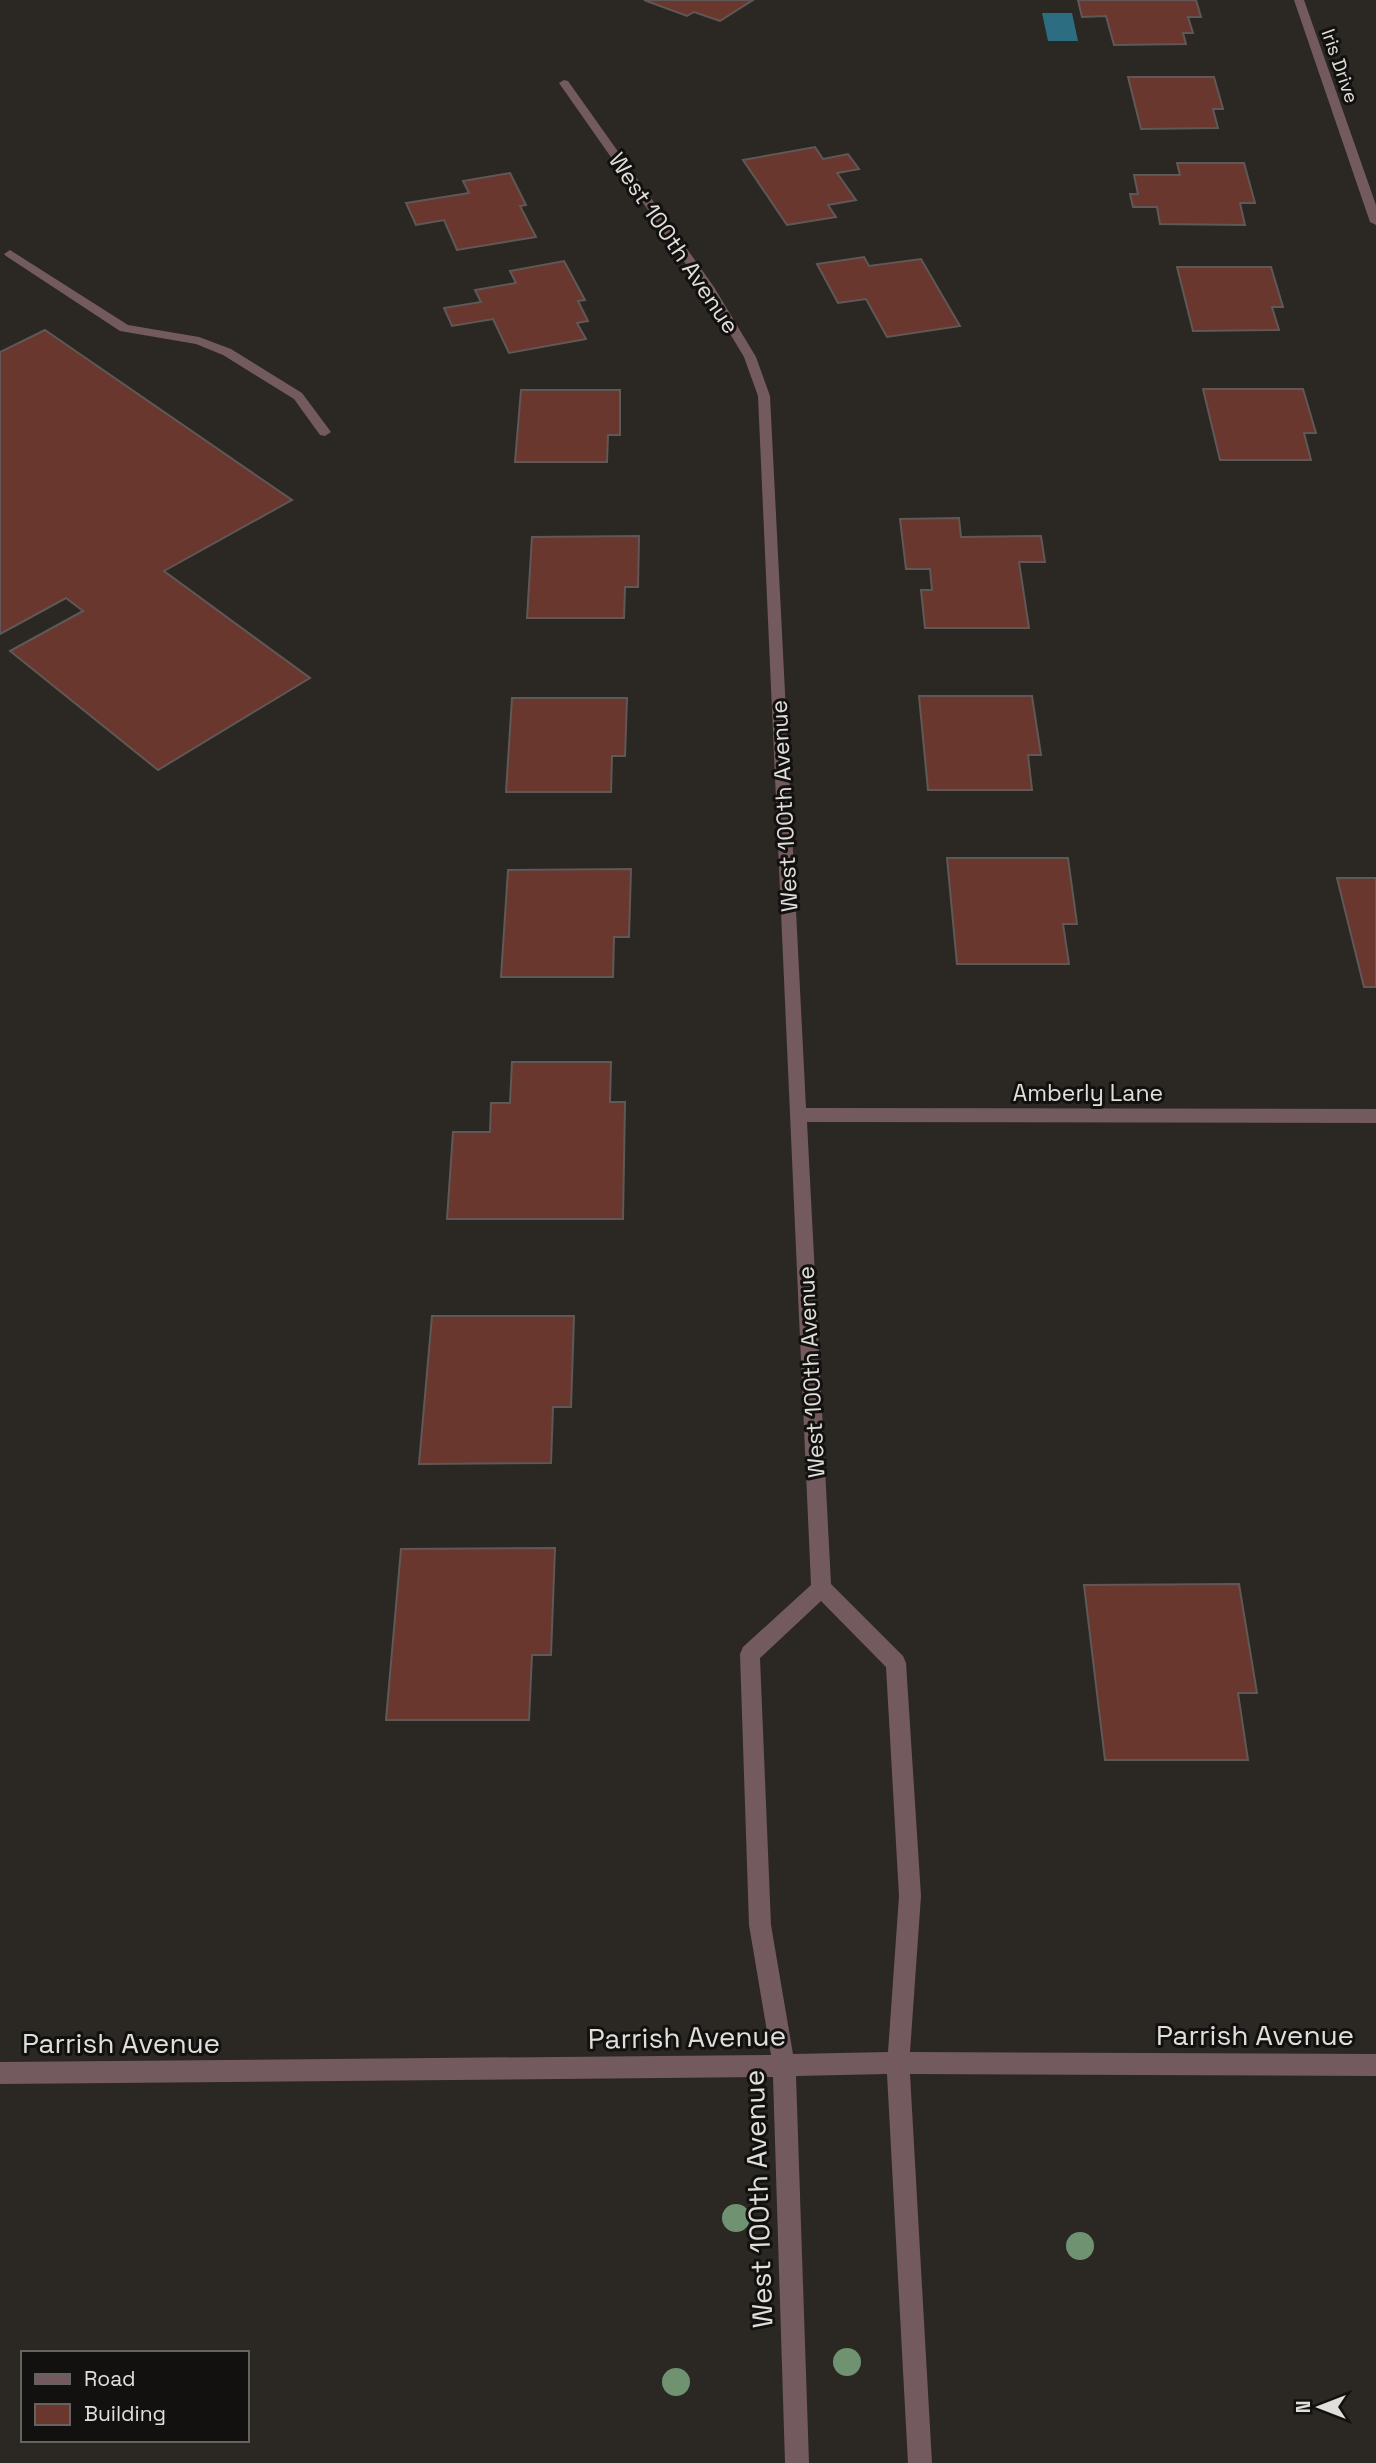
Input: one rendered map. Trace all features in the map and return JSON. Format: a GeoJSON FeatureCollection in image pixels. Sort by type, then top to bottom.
{"type":"FeatureCollection","features":[{"type":"Feature","properties":{"kind":"street","name":"Iris Drive"},"geometry":{"type":"LineString","coordinates":[[1299,0],[1376,222]]}},
{"type":"Feature","properties":{"kind":"street","name":"West 100th Avenue"},"geometry":{"type":"LineString","coordinates":[[564,83],[708,287],[750,357],[764,396],[821,1588],[750,1654],[760,1925],[784,2065],[797,2463]]}},
{"type":"Feature","properties":{"kind":"street"},"geometry":{"type":"LineString","coordinates":[[10,254],[124,328],[199,341],[227,352],[299,396],[325,432]]}},
{"type":"Feature","properties":{"kind":"street","name":"Amberly Lane"},"geometry":{"type":"LineString","coordinates":[[799,1115],[1376,1116]]}},
{"type":"Feature","properties":{"kind":"street"},"geometry":{"type":"LineString","coordinates":[[821,1588],[896,1664],[910,1896],[898,2063],[920,2463]]}},
{"type":"Feature","properties":{"kind":"street","name":"Parrish Avenue"},"geometry":{"type":"LineString","coordinates":[[0,2073],[604,2069],[898,2063],[1376,2065]]}},
{"type":"Feature","properties":{"kind":"water"},"geometry":{"type":"Polygon","coordinates":[[[1042,13],[1072,13],[1078,41],[1048,41],[1042,13]]]}},
{"type":"Feature","properties":{"kind":"building"},"geometry":{"type":"Polygon","coordinates":[[[644,0],[753,0],[720,21],[694,12],[687,16],[644,0]]]}},
{"type":"Feature","properties":{"kind":"building"},"geometry":{"type":"Polygon","coordinates":[[[1078,0],[1196,0],[1201,17],[1188,17],[1193,33],[1183,33],[1186,44],[1114,45],[1106,16],[1082,17],[1078,0]]]}},
{"type":"Feature","properties":{"kind":"building"},"geometry":{"type":"Polygon","coordinates":[[[1128,77],[1214,77],[1223,109],[1213,109],[1218,128],[1141,129],[1128,77]]]}},
{"type":"Feature","properties":{"kind":"building"},"geometry":{"type":"Polygon","coordinates":[[[815,147],[823,159],[848,154],[859,169],[837,173],[856,200],[828,205],[836,217],[787,225],[743,160],[815,147]]]}},
{"type":"Feature","properties":{"kind":"building"},"geometry":{"type":"Polygon","coordinates":[[[1177,163],[1244,163],[1255,203],[1240,203],[1245,225],[1160,224],[1157,207],[1133,207],[1130,194],[1138,194],[1134,175],[1180,175],[1177,163]]]}},
{"type":"Feature","properties":{"kind":"building"},"geometry":{"type":"Polygon","coordinates":[[[510,173],[526,205],[520,206],[536,237],[457,250],[444,220],[416,225],[406,203],[469,193],[463,181],[510,173]]]}},
{"type":"Feature","properties":{"kind":"building"},"geometry":{"type":"Polygon","coordinates":[[[864,257],[869,266],[921,259],[960,326],[887,337],[866,299],[838,303],[817,264],[864,257]]]}},
{"type":"Feature","properties":{"kind":"building"},"geometry":{"type":"Polygon","coordinates":[[[564,261],[585,300],[578,301],[588,321],[577,323],[586,339],[509,353],[493,319],[452,326],[444,308],[481,302],[475,290],[516,283],[510,271],[564,261]]]}},
{"type":"Feature","properties":{"kind":"building"},"geometry":{"type":"Polygon","coordinates":[[[1177,267],[1271,267],[1283,307],[1272,307],[1279,330],[1193,331],[1177,267]]]}},
{"type":"Feature","properties":{"kind":"building"},"geometry":{"type":"Polygon","coordinates":[[[45,330],[292,500],[164,571],[310,678],[158,770],[10,651],[83,611],[66,598],[0,634],[0,352],[45,330]]]}},
{"type":"Feature","properties":{"kind":"building"},"geometry":{"type":"Polygon","coordinates":[[[1203,389],[1303,389],[1316,433],[1304,433],[1311,460],[1220,460],[1203,389]]]}},
{"type":"Feature","properties":{"kind":"building"},"geometry":{"type":"Polygon","coordinates":[[[521,390],[620,390],[620,435],[608,435],[607,462],[515,462],[521,390]]]}},
{"type":"Feature","properties":{"kind":"building"},"geometry":{"type":"Polygon","coordinates":[[[959,518],[961,537],[1041,536],[1045,562],[1019,562],[1029,628],[925,628],[921,590],[932,590],[930,569],[906,569],[900,519],[959,518]]]}},
{"type":"Feature","properties":{"kind":"building"},"geometry":{"type":"Polygon","coordinates":[[[639,536],[638,587],[625,587],[624,618],[527,618],[532,537],[639,536]]]}},
{"type":"Feature","properties":{"kind":"building"},"geometry":{"type":"Polygon","coordinates":[[[919,696],[1032,696],[1041,755],[1028,755],[1032,790],[928,790],[919,696]]]}},
{"type":"Feature","properties":{"kind":"building"},"geometry":{"type":"Polygon","coordinates":[[[512,698],[627,698],[625,756],[612,756],[611,792],[506,792],[512,698]]]}},
{"type":"Feature","properties":{"kind":"building"},"geometry":{"type":"Polygon","coordinates":[[[947,858],[1068,858],[1077,924],[1063,924],[1069,964],[957,964],[947,858]]]}},
{"type":"Feature","properties":{"kind":"building"},"geometry":{"type":"Polygon","coordinates":[[[631,869],[629,937],[614,937],[613,977],[501,977],[508,870],[631,869]]]}},
{"type":"Feature","properties":{"kind":"building"},"geometry":{"type":"Polygon","coordinates":[[[1337,878],[1376,878],[1376,987],[1364,987],[1337,878]]]}},
{"type":"Feature","properties":{"kind":"building"},"geometry":{"type":"Polygon","coordinates":[[[512,1062],[611,1062],[610,1102],[625,1102],[623,1219],[447,1219],[453,1132],[490,1132],[491,1103],[510,1103],[512,1062]]]}},
{"type":"Feature","properties":{"kind":"building"},"geometry":{"type":"Polygon","coordinates":[[[432,1316],[574,1316],[571,1407],[553,1407],[551,1463],[419,1464],[432,1316]]]}},
{"type":"Feature","properties":{"kind":"building"},"geometry":{"type":"Polygon","coordinates":[[[555,1548],[551,1655],[532,1655],[529,1720],[386,1720],[401,1549],[555,1548]]]}},
{"type":"Feature","properties":{"kind":"building"},"geometry":{"type":"Polygon","coordinates":[[[1239,1584],[1257,1693],[1238,1693],[1248,1760],[1105,1760],[1084,1585],[1239,1584]]]}}]}
